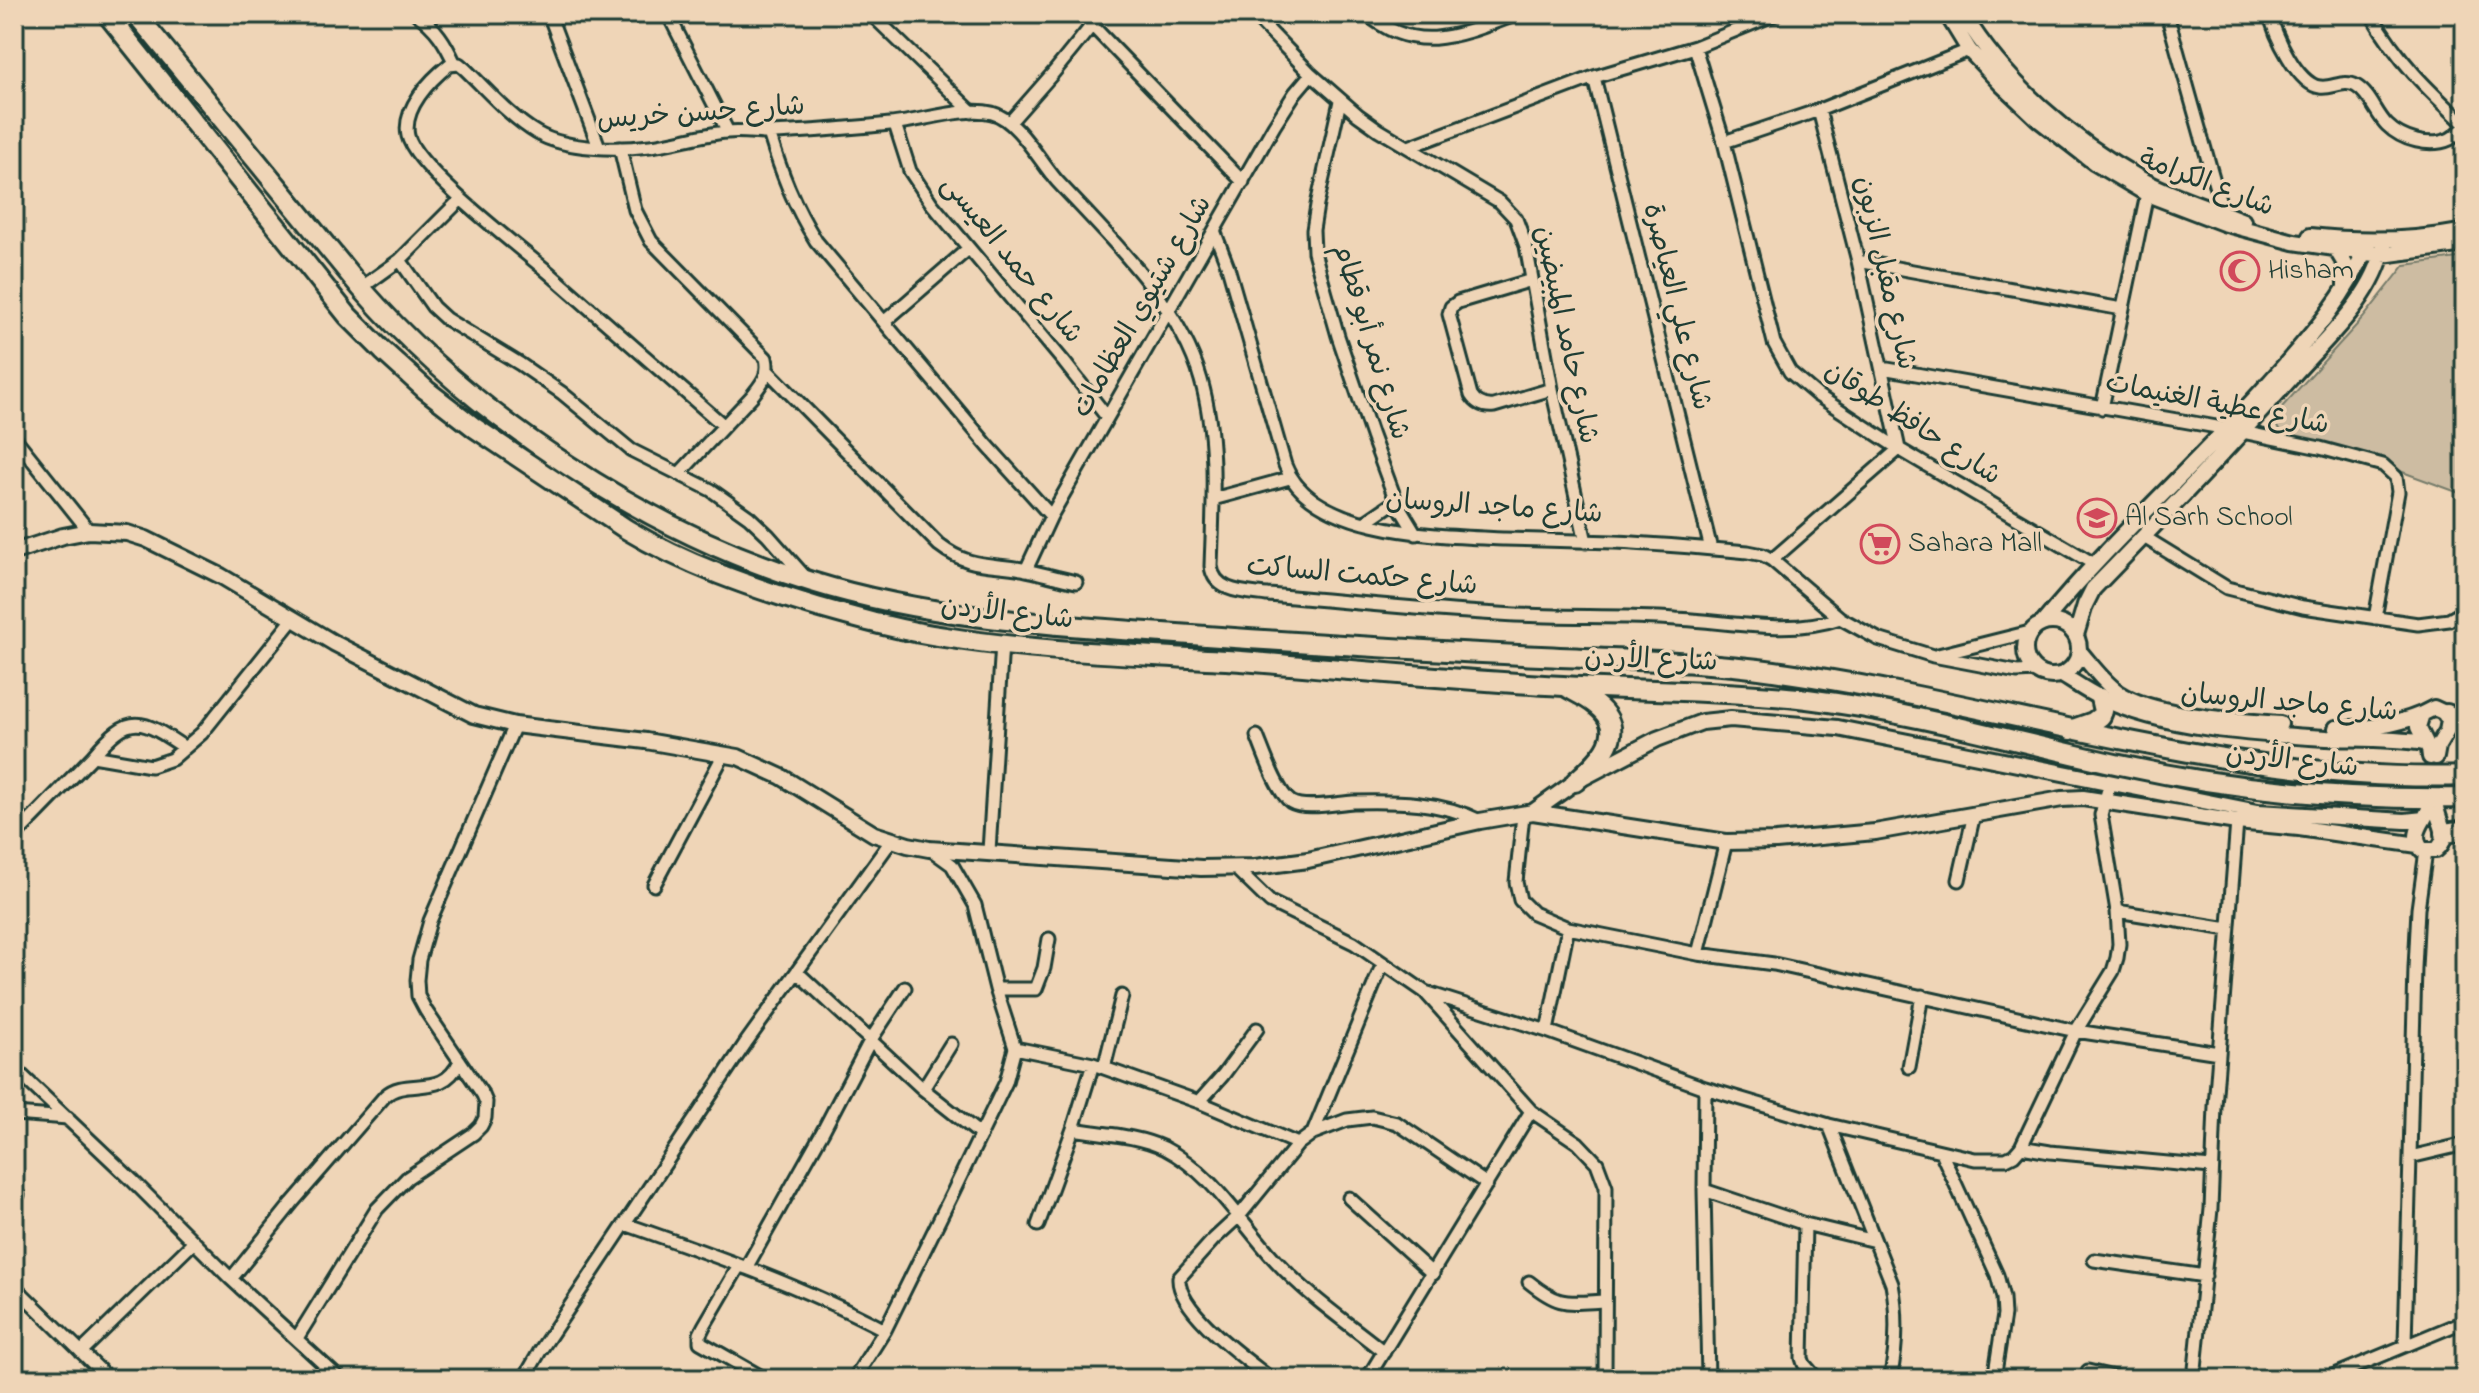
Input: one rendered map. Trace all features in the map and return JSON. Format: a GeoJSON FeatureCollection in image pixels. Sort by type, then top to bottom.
{"type":"FeatureCollection","features":[{"type":"Feature","properties":{"kind":"highway","name":"شارع الأردن"},"geometry":{"type":"LineString","coordinates":[[107,14],[348,316],[426,390],[522,461],[648,542],[730,580],[830,611],[946,638],[1566,687],[1727,691],[1867,709],[2123,766],[2201,780],[2397,800],[2465,798]]}},
{"type":"Feature","properties":{"kind":"highway","name":"شارع الأردن"},"geometry":{"type":"LineString","coordinates":[[136,14],[383,314],[488,408],[648,514],[731,553],[809,582],[961,614],[1067,626],[1771,670],[1895,690],[2169,750],[2359,775],[2465,776]]}},
{"type":"Feature","properties":{"kind":"highway"},"geometry":{"type":"LineString","coordinates":[[1566,687],[1597,705],[1611,727],[1608,747],[1602,757],[1575,782]]}},
{"type":"Feature","properties":{"kind":"highway"},"geometry":{"type":"LineString","coordinates":[[2070,730],[2101,716],[2103,706],[2100,698]]}},
{"type":"Feature","properties":{"kind":"highway"},"geometry":{"type":"LineString","coordinates":[[2447,714],[2465,724]]}},
{"type":"Feature","properties":{"kind":"highway"},"geometry":{"type":"LineString","coordinates":[[2445,833],[2465,830]]}},
{"type":"Feature","properties":{"kind":"street","name":"شارع حسن خريس"},"geometry":{"type":"LineString","coordinates":[[417,14],[432,25],[460,66],[509,111],[538,134],[553,140],[620,148],[651,146],[728,132],[769,133],[895,124],[972,112],[993,113],[1011,121]]}},
{"type":"Feature","properties":{"kind":"street"},"geometry":{"type":"LineString","coordinates":[[549,14],[599,147]]}},
{"type":"Feature","properties":{"kind":"street"},"geometry":{"type":"LineString","coordinates":[[668,14],[728,132]]}},
{"type":"Feature","properties":{"kind":"street"},"geometry":{"type":"LineString","coordinates":[[871,14],[972,112]]}},
{"type":"Feature","properties":{"kind":"street"},"geometry":{"type":"LineString","coordinates":[[1081,14],[1243,182]]}},
{"type":"Feature","properties":{"kind":"street"},"geometry":{"type":"LineString","coordinates":[[1011,121],[1101,14]]}},
{"type":"Feature","properties":{"kind":"street","name":"شارع حامد المبيضين"},"geometry":{"type":"LineString","coordinates":[[1253,14],[1340,101],[1379,130],[1510,210],[1521,228],[1586,542]]}},
{"type":"Feature","properties":{"kind":"street"},"geometry":{"type":"LineString","coordinates":[[1367,14],[1397,34],[1437,40],[1461,35],[1517,14]]}},
{"type":"Feature","properties":{"kind":"street"},"geometry":{"type":"LineString","coordinates":[[1738,14],[1744,26]]}},
{"type":"Feature","properties":{"kind":"street"},"geometry":{"type":"LineString","coordinates":[[1409,147],[1594,77],[1695,47],[1776,14]]}},
{"type":"Feature","properties":{"kind":"street","name":"شارع الكرامة"},"geometry":{"type":"LineString","coordinates":[[1947,14],[1969,50],[2001,84],[2061,138],[2147,194],[2294,242],[2336,249],[2375,247],[2465,231]]}},
{"type":"Feature","properties":{"kind":"street","name":"شارع الكرامة"},"geometry":{"type":"LineString","coordinates":[[1963,14],[2004,70],[2072,132],[2143,180],[2224,218],[2288,233],[2407,252],[2465,244]]}},
{"type":"Feature","properties":{"kind":"street"},"geometry":{"type":"LineString","coordinates":[[2167,14],[2224,218]]}},
{"type":"Feature","properties":{"kind":"street"},"geometry":{"type":"LineString","coordinates":[[2270,14],[2283,46],[2307,83],[2317,87],[2346,83],[2358,87],[2387,125],[2410,140],[2440,142],[2450,139],[2465,126],[2419,82],[2371,14]]}},
{"type":"Feature","properties":{"kind":"street","name":"شارع حافظ طوقان"},"geometry":{"type":"LineString","coordinates":[[1695,47],[1724,142],[1774,343],[1790,372],[1817,395],[1899,449],[2094,564]]}},
{"type":"Feature","properties":{"kind":"street"},"geometry":{"type":"LineString","coordinates":[[1724,142],[1819,110],[1969,50]]}},
{"type":"Feature","properties":{"kind":"street"},"geometry":{"type":"LineString","coordinates":[[460,66],[449,65],[414,104],[408,129],[412,145],[420,156],[461,199],[723,425]]}},
{"type":"Feature","properties":{"kind":"street","name":"شارع شتيوي العظامات"},"geometry":{"type":"LineString","coordinates":[[1026,570],[1051,516],[1286,105],[1311,74]]}},
{"type":"Feature","properties":{"kind":"street","name":"شارع علي العياصرة"},"geometry":{"type":"LineString","coordinates":[[1594,77],[1711,549]]}},
{"type":"Feature","properties":{"kind":"street","name":"شارع نمر أبو قطام"},"geometry":{"type":"LineString","coordinates":[[1340,101],[1317,205],[1314,252],[1338,336],[1396,501],[1416,534]]}},
{"type":"Feature","properties":{"kind":"street","name":"شارع مقبل الزبون"},"geometry":{"type":"LineString","coordinates":[[1819,110],[1858,261],[1899,449]]}},
{"type":"Feature","properties":{"kind":"street","name":"شارع حكمت الساكت"},"geometry":{"type":"LineString","coordinates":[[1011,121],[1049,171],[1170,310],[1201,378],[1208,416],[1213,499],[1212,574],[1222,586],[1244,592],[1402,608],[1503,614],[1674,618],[1799,627],[1840,618]]}},
{"type":"Feature","properties":{"kind":"street","name":"شارع حمد العيسى"},"geometry":{"type":"LineString","coordinates":[[895,124],[910,171],[932,204],[1107,417]]}},
{"type":"Feature","properties":{"kind":"street"},"geometry":{"type":"LineString","coordinates":[[769,133],[783,179],[798,212],[823,250],[1051,516]]}},
{"type":"Feature","properties":{"kind":"street"},"geometry":{"type":"LineString","coordinates":[[14,144],[18,164],[14,181]]}},
{"type":"Feature","properties":{"kind":"street"},"geometry":{"type":"LineString","coordinates":[[620,148],[635,210],[651,241],[766,358],[768,371],[763,382],[679,474]]}},
{"type":"Feature","properties":{"kind":"street"},"geometry":{"type":"LineString","coordinates":[[2102,408],[2147,194]]}},
{"type":"Feature","properties":{"kind":"street"},"geometry":{"type":"LineString","coordinates":[[361,288],[400,260],[461,199]]}},
{"type":"Feature","properties":{"kind":"street"},"geometry":{"type":"LineString","coordinates":[[1213,499],[1290,478],[1232,277],[1215,233]]}},
{"type":"Feature","properties":{"kind":"street"},"geometry":{"type":"LineString","coordinates":[[2369,282],[2375,247]]}},
{"type":"Feature","properties":{"kind":"street"},"geometry":{"type":"LineString","coordinates":[[2375,247],[2315,331],[2235,431],[2144,537],[2093,589],[2076,635],[2080,652],[2071,670],[2053,676],[2036,671],[2026,657],[2026,640],[2036,628],[2094,564],[2235,431],[2351,310],[2369,282],[2407,252]]}},
{"type":"Feature","properties":{"kind":"street"},"geometry":{"type":"LineString","coordinates":[[884,322],[968,249]]}},
{"type":"Feature","properties":{"kind":"street"},"geometry":{"type":"LineString","coordinates":[[2336,249],[2346,268],[2344,291]]}},
{"type":"Feature","properties":{"kind":"street"},"geometry":{"type":"LineString","coordinates":[[400,260],[433,307],[446,319],[562,393],[631,450],[711,490],[749,517],[809,582]]}},
{"type":"Feature","properties":{"kind":"street"},"geometry":{"type":"LineString","coordinates":[[1858,261],[2122,309]]}},
{"type":"Feature","properties":{"kind":"street"},"geometry":{"type":"LineString","coordinates":[[1532,280],[1455,303],[1449,314],[1471,395],[1477,402],[1494,406],[1552,389]]}},
{"type":"Feature","properties":{"kind":"street","name":"شارع عطية الغنيمات"},"geometry":{"type":"LineString","coordinates":[[1882,368],[2235,431],[2320,448],[2383,465],[2396,477],[2398,492],[2375,618]]}},
{"type":"Feature","properties":{"kind":"street"},"geometry":{"type":"LineString","coordinates":[[768,371],[939,545],[960,560],[1026,570],[1076,582]]}},
{"type":"Feature","properties":{"kind":"street"},"geometry":{"type":"LineString","coordinates":[[14,437],[89,531]]}},
{"type":"Feature","properties":{"kind":"street"},"geometry":{"type":"LineString","coordinates":[[1772,560],[1899,449]]}},
{"type":"Feature","properties":{"kind":"street","name":"شارع ماجد الروسان"},"geometry":{"type":"LineString","coordinates":[[1290,478],[1312,500],[1364,523],[1416,534],[1711,549],[1763,555],[1840,618],[1878,639],[1933,656],[2017,672],[2036,671]]}},
{"type":"Feature","properties":{"kind":"street"},"geometry":{"type":"LineString","coordinates":[[1364,523],[1396,501]]}},
{"type":"Feature","properties":{"kind":"street"},"geometry":{"type":"LineString","coordinates":[[14,552],[89,531],[127,533],[146,539],[221,576],[334,643],[474,715],[515,725],[724,754],[756,763],[861,827],[891,841],[929,849],[1235,868],[1308,860],[1528,813],[1726,842],[1838,836],[2062,799],[2105,800],[2436,850],[2441,846],[2445,833],[2430,812]]}},
{"type":"Feature","properties":{"kind":"street"},"geometry":{"type":"LineString","coordinates":[[2144,537],[2215,581],[2239,592],[2303,607],[2418,624],[2449,620],[2465,611]]}},
{"type":"Feature","properties":{"kind":"street"},"geometry":{"type":"LineString","coordinates":[[93,756],[155,766],[172,759],[202,733],[294,618]]}},
{"type":"Feature","properties":{"kind":"street"},"geometry":{"type":"LineString","coordinates":[[1933,656],[2052,621],[2062,623],[2076,635]]}},
{"type":"Feature","properties":{"kind":"street"},"geometry":{"type":"LineString","coordinates":[[989,851],[1002,643]]}},
{"type":"Feature","properties":{"kind":"street","name":"شارع ماجد الروسان"},"geometry":{"type":"LineString","coordinates":[[2080,652],[2120,694],[2145,704],[2188,714],[2324,728],[2371,729],[2404,721],[2434,708],[2447,714]]}},
{"type":"Feature","properties":{"kind":"street","name":"شارع ماجد الروسان"},"geometry":{"type":"LineString","coordinates":[[2062,675],[2100,698],[2146,715],[2179,722],[2313,737],[2398,739],[2430,752]]}},
{"type":"Feature","properties":{"kind":"street"},"geometry":{"type":"LineString","coordinates":[[2422,714],[2418,727],[2430,752],[2438,746],[2447,731],[2447,714]]}},
{"type":"Feature","properties":{"kind":"street"},"geometry":{"type":"LineString","coordinates":[[2219,1053],[2076,1031],[1774,964],[1698,954],[1568,928],[1533,913],[1520,900],[1516,882],[1528,813],[1575,782],[1657,739],[1702,722],[1731,719],[1838,728],[2258,812],[2405,821],[2430,812]]}},
{"type":"Feature","properties":{"kind":"street"},"geometry":{"type":"LineString","coordinates":[[14,837],[118,730],[137,724],[152,726],[185,748]]}},
{"type":"Feature","properties":{"kind":"street"},"geometry":{"type":"LineString","coordinates":[[297,1338],[377,1209],[407,1178],[473,1134],[485,1118],[483,1095],[418,996],[419,960],[430,921],[515,725]]}},
{"type":"Feature","properties":{"kind":"street"},"geometry":{"type":"LineString","coordinates":[[1257,736],[1284,795],[1298,805],[1353,802],[1429,804],[1449,807],[1480,821]]}},
{"type":"Feature","properties":{"kind":"street"},"geometry":{"type":"LineString","coordinates":[[654,885],[724,754]]}},
{"type":"Feature","properties":{"kind":"street"},"geometry":{"type":"LineString","coordinates":[[1425,992],[1547,1031],[1705,1088],[1829,1125],[1941,1152],[1992,1160],[2014,1155],[2021,1147],[2076,1031],[2113,971],[2117,958],[2117,911],[2101,815],[2110,782]]}},
{"type":"Feature","properties":{"kind":"street"},"geometry":{"type":"LineString","coordinates":[[2405,1344],[2415,968],[2422,848],[2417,831],[2430,812]]}},
{"type":"Feature","properties":{"kind":"street"},"geometry":{"type":"LineString","coordinates":[[1959,880],[1974,814]]}},
{"type":"Feature","properties":{"kind":"street"},"geometry":{"type":"LineString","coordinates":[[2194,1379],[2211,1209],[2211,1167],[2237,822]]}},
{"type":"Feature","properties":{"kind":"street"},"geometry":{"type":"LineString","coordinates":[[524,1379],[747,1041],[891,841]]}},
{"type":"Feature","properties":{"kind":"street"},"geometry":{"type":"LineString","coordinates":[[1698,954],[1726,842]]}},
{"type":"Feature","properties":{"kind":"street"},"geometry":{"type":"LineString","coordinates":[[854,1379],[885,1330],[981,1135],[1006,1082],[1015,1048],[971,897],[952,865],[929,849]]}},
{"type":"Feature","properties":{"kind":"street"},"geometry":{"type":"LineString","coordinates":[[1235,868],[1270,902],[1334,932],[1425,992],[1531,1111],[1578,1143],[1597,1163],[1606,1187],[1605,1379]]}},
{"type":"Feature","properties":{"kind":"street"},"geometry":{"type":"LineString","coordinates":[[2117,911],[2228,929]]}},
{"type":"Feature","properties":{"kind":"street"},"geometry":{"type":"LineString","coordinates":[[1547,1031],[1568,928]]}},
{"type":"Feature","properties":{"kind":"street"},"geometry":{"type":"LineString","coordinates":[[996,989],[1036,989],[1044,968],[1049,939]]}},
{"type":"Feature","properties":{"kind":"street"},"geometry":{"type":"LineString","coordinates":[[1313,1133],[1383,963]]}},
{"type":"Feature","properties":{"kind":"street"},"geometry":{"type":"LineString","coordinates":[[798,973],[923,1089],[981,1135]]}},
{"type":"Feature","properties":{"kind":"street"},"geometry":{"type":"LineString","coordinates":[[765,1379],[704,1346],[700,1342],[700,1334],[823,1131],[870,1041],[905,988]]}},
{"type":"Feature","properties":{"kind":"street"},"geometry":{"type":"LineString","coordinates":[[1038,1225],[1122,996]]}},
{"type":"Feature","properties":{"kind":"street"},"geometry":{"type":"LineString","coordinates":[[1909,1067],[1922,996]]}},
{"type":"Feature","properties":{"kind":"street"},"geometry":{"type":"LineString","coordinates":[[1199,1102],[1257,1029]]}},
{"type":"Feature","properties":{"kind":"street"},"geometry":{"type":"LineString","coordinates":[[923,1089],[951,1044]]}},
{"type":"Feature","properties":{"kind":"street"},"geometry":{"type":"LineString","coordinates":[[1015,1048],[1098,1066],[1199,1102],[1298,1144]]}},
{"type":"Feature","properties":{"kind":"street"},"geometry":{"type":"LineString","coordinates":[[231,1279],[292,1203],[390,1091],[440,1082],[452,1074],[460,1061]]}},
{"type":"Feature","properties":{"kind":"street"},"geometry":{"type":"LineString","coordinates":[[14,1068],[231,1279],[340,1379]]}},
{"type":"Feature","properties":{"kind":"street"},"geometry":{"type":"LineString","coordinates":[[1705,1088],[1708,1379]]}},
{"type":"Feature","properties":{"kind":"street"},"geometry":{"type":"LineString","coordinates":[[1367,1379],[1531,1111]]}},
{"type":"Feature","properties":{"kind":"street"},"geometry":{"type":"LineString","coordinates":[[14,1114],[68,1118]]}},
{"type":"Feature","properties":{"kind":"street"},"geometry":{"type":"LineString","coordinates":[[1271,1379],[1204,1324],[1181,1291],[1179,1278],[1240,1215],[1298,1144],[1313,1133],[1360,1117],[1387,1119],[1487,1184]]}},
{"type":"Feature","properties":{"kind":"street"},"geometry":{"type":"LineString","coordinates":[[1829,1125],[1892,1284],[1897,1332],[1890,1379]]}},
{"type":"Feature","properties":{"kind":"street"},"geometry":{"type":"LineString","coordinates":[[1073,1129],[1161,1147],[1208,1181],[1277,1262],[1384,1352]]}},
{"type":"Feature","properties":{"kind":"street"},"geometry":{"type":"LineString","coordinates":[[2410,1157],[2465,1144]]}},
{"type":"Feature","properties":{"kind":"street"},"geometry":{"type":"LineString","coordinates":[[2021,1147],[2211,1167]]}},
{"type":"Feature","properties":{"kind":"street"},"geometry":{"type":"LineString","coordinates":[[1941,1152],[1997,1275],[2003,1298],[2004,1315],[1994,1379]]}},
{"type":"Feature","properties":{"kind":"street"},"geometry":{"type":"LineString","coordinates":[[1704,1190],[1805,1224],[1875,1241]]}},
{"type":"Feature","properties":{"kind":"street"},"geometry":{"type":"LineString","coordinates":[[1349,1198],[1433,1274]]}},
{"type":"Feature","properties":{"kind":"street"},"geometry":{"type":"LineString","coordinates":[[625,1224],[827,1300],[885,1330]]}},
{"type":"Feature","properties":{"kind":"street"},"geometry":{"type":"LineString","coordinates":[[1805,1224],[1802,1358],[1817,1379]]}},
{"type":"Feature","properties":{"kind":"street"},"geometry":{"type":"LineString","coordinates":[[81,1352],[194,1242]]}},
{"type":"Feature","properties":{"kind":"street"},"geometry":{"type":"LineString","coordinates":[[2094,1260],[2205,1276]]}},
{"type":"Feature","properties":{"kind":"street"},"geometry":{"type":"LineString","coordinates":[[1529,1282],[1559,1302],[1605,1301]]}},
{"type":"Feature","properties":{"kind":"street"},"geometry":{"type":"LineString","coordinates":[[14,1286],[109,1379]]}},
{"type":"Feature","properties":{"kind":"street"},"geometry":{"type":"LineString","coordinates":[[2325,1379],[2465,1321]]}},
{"type":"Feature","properties":{"kind":"street"},"geometry":{"type":"LineString","coordinates":[[317,1379],[325,1367]]}},
{"type":"Feature","properties":{"kind":"street"},"geometry":{"type":"LineString","coordinates":[[2088,1371],[2122,1379]]}},
{"type":"Feature","properties":{"kind":"shaded area"},"geometry":{"type":"Polygon","coordinates":[[[2465,257],[2465,495],[2370,460],[2283,437],[2272,418],[2363,318],[2405,265],[2465,257]]]}},
{"type":"Feature","properties":{"kind":"place","name":"Hisham"},"geometry":{"type":"Point","coordinates":[2240,271]}},
{"type":"Feature","properties":{"kind":"place","name":"Al Sarh School"},"geometry":{"type":"Point","coordinates":[2097,518]}},
{"type":"Feature","properties":{"kind":"place","name":"Sahara Mall"},"geometry":{"type":"Point","coordinates":[1880,544]}}]}
